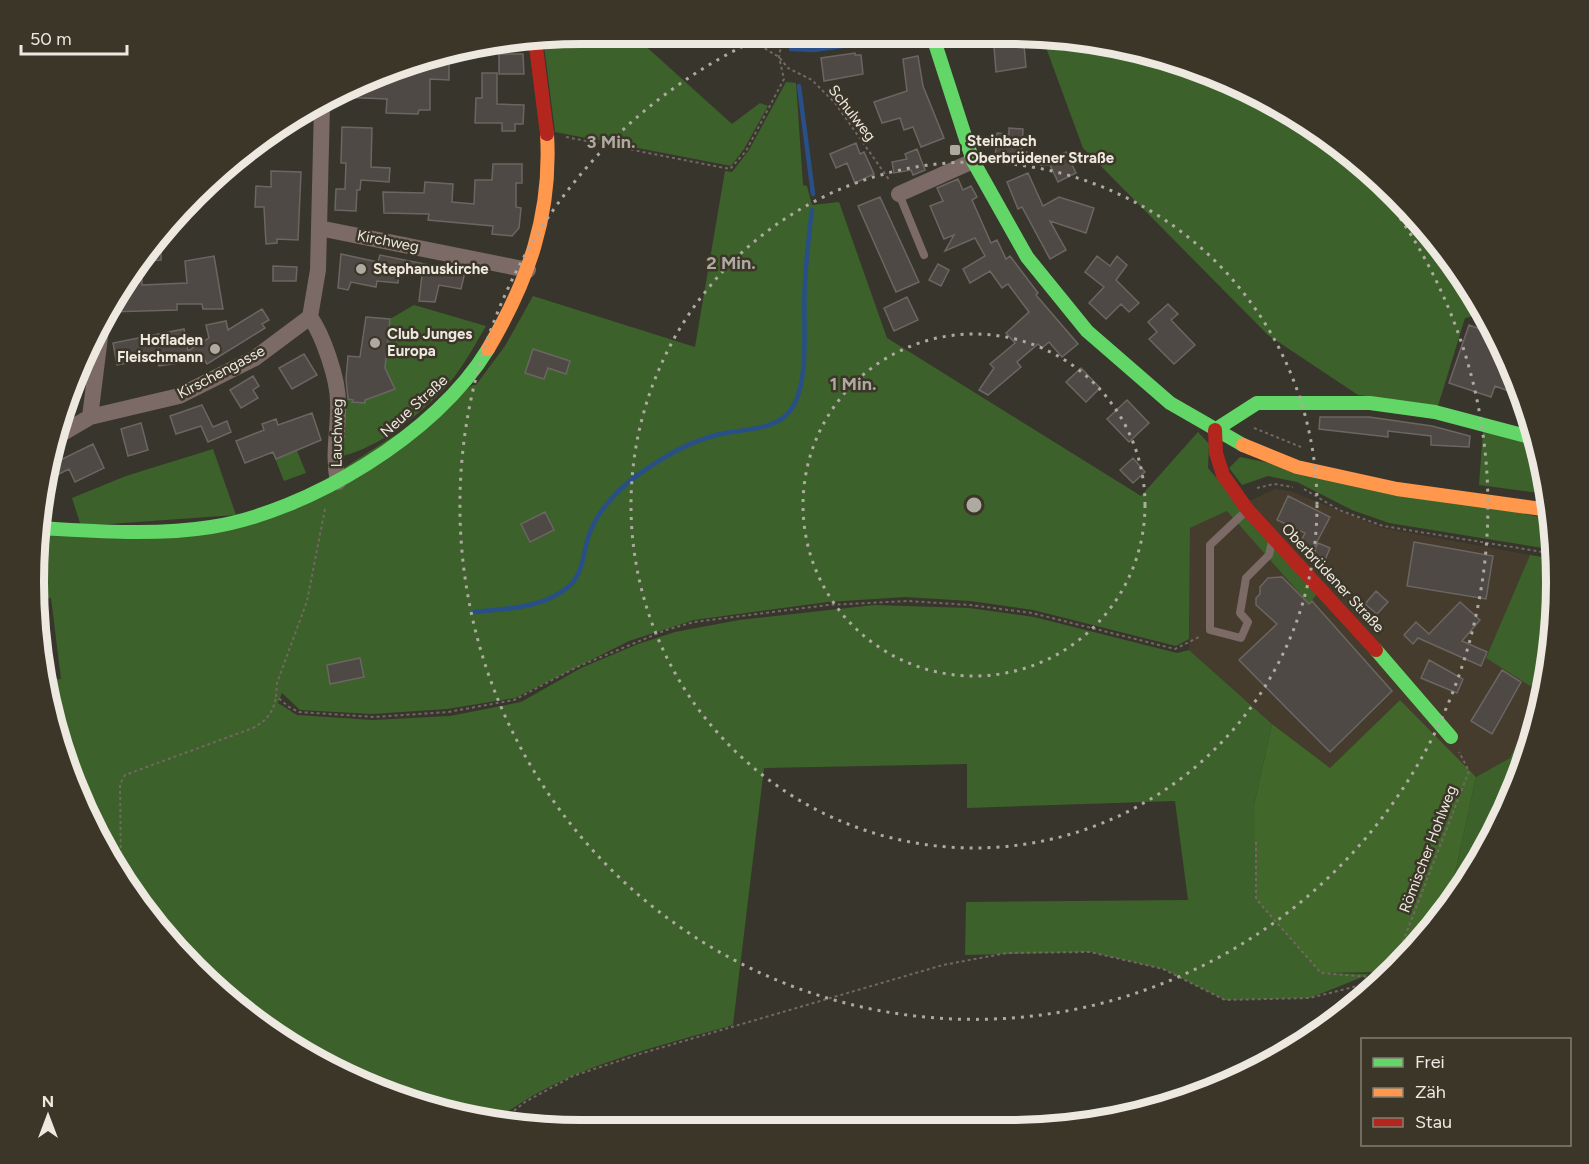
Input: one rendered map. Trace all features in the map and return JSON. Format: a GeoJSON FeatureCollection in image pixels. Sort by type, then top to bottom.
{"type":"FeatureCollection","features":[{"type":"Feature","properties":{"kind":"street"},"geometry":{"type":"LineString","coordinates":[[935,44],[973,161],[1027,257],[1088,331],[1170,403],[1215,430],[1258,439],[1296,453],[1339,477],[1407,490],[1540,509]]}},
{"type":"Feature","properties":{"kind":"street","name":"Neue Straße"},"geometry":{"type":"LineString","coordinates":[[47,528],[142,532],[211,526],[291,503],[366,466],[409,436],[465,382],[503,326],[528,270],[545,203],[549,134],[536,46]]}},
{"type":"Feature","properties":{"kind":"street"},"geometry":{"type":"LineString","coordinates":[[310,317],[318,270],[322,111]]}},
{"type":"Feature","properties":{"kind":"street"},"geometry":{"type":"LineString","coordinates":[[899,194],[973,161]]}},
{"type":"Feature","properties":{"kind":"street","name":"Kirchweg"},"geometry":{"type":"LineString","coordinates":[[319,228],[528,270]]}},
{"type":"Feature","properties":{"kind":"street","name":"Kirschengasse"},"geometry":{"type":"LineString","coordinates":[[65,431],[90,417],[178,396],[255,358],[310,317]]}},
{"type":"Feature","properties":{"kind":"street","name":"Lauchweg"},"geometry":{"type":"LineString","coordinates":[[310,317],[336,383],[338,401],[331,485]]}},
{"type":"Feature","properties":{"kind":"street"},"geometry":{"type":"LineString","coordinates":[[90,417],[99,345]]}},
{"type":"Feature","properties":{"kind":"street"},"geometry":{"type":"LineString","coordinates":[[1215,430],[1257,403],[1359,403],[1435,412],[1525,436]]}},
{"type":"Feature","properties":{"kind":"street","name":"Oberbrüdener Straße"},"geometry":{"type":"LineString","coordinates":[[1215,430],[1216,453],[1223,475],[1247,509],[1451,736]]}},
{"type":"Feature","properties":{"kind":"lane"},"geometry":{"type":"LineString","coordinates":[[899,194],[924,255]]}},
{"type":"Feature","properties":{"kind":"lane"},"geometry":{"type":"LineString","coordinates":[[1247,509],[1210,545],[1210,630],[1240,638],[1248,622],[1240,613],[1246,578],[1269,555],[1273,538]]}},
{"type":"Feature","properties":{"kind":"path","name":"Schulweg"},"geometry":{"type":"LineString","coordinates":[[757,44],[779,57],[788,68],[812,80],[835,104],[899,194]]}},
{"type":"Feature","properties":{"kind":"path"},"geometry":{"type":"LineString","coordinates":[[549,134],[730,170],[746,151],[784,79],[779,57],[781,44]]}},
{"type":"Feature","properties":{"kind":"path"},"geometry":{"type":"LineString","coordinates":[[1237,495],[1274,484],[1294,487]]}},
{"type":"Feature","properties":{"kind":"path"},"geometry":{"type":"LineString","coordinates":[[121,859],[120,784],[124,775],[253,728],[270,715],[275,707],[280,672],[307,601],[322,529],[326,495],[331,485]]}},
{"type":"Feature","properties":{"kind":"path"},"geometry":{"type":"LineString","coordinates":[[1304,488],[1339,510],[1383,526],[1544,552]]}},
{"type":"Feature","properties":{"kind":"path"},"geometry":{"type":"LineString","coordinates":[[276,696],[299,712],[374,717],[448,712],[514,700],[597,659],[666,630],[694,622],[856,603],[939,603],[1032,613],[1175,649],[1188,645],[1210,630]]}},
{"type":"Feature","properties":{"kind":"path","name":"Römischer Hohlweg"},"geometry":{"type":"LineString","coordinates":[[1400,950],[1469,771],[1451,736]]}},
{"type":"Feature","properties":{"kind":"path"},"geometry":{"type":"LineString","coordinates":[[1256,842],[1256,899],[1321,973],[1372,978]]}},
{"type":"Feature","properties":{"kind":"path"},"geometry":{"type":"LineString","coordinates":[[508,1115],[525,1102],[573,1076],[943,965],[1007,953],[1090,952],[1163,969],[1226,1000],[1310,998],[1366,983]]}},
{"type":"Feature","properties":{"kind":"shaded area"},"geometry":{"type":"Polygon","coordinates":[[[1275,489],[1290,491],[1383,528],[1530,555],[1486,658],[1535,688],[1527,719],[1510,758],[1476,777],[1400,700],[1330,768],[1272,724],[1189,650],[1190,528],[1275,489]]]}},
{"type":"Feature","properties":{"kind":"green space"},"geometry":{"type":"Polygon","coordinates":[[[643,44],[732,124],[760,103],[768,106],[744,149],[731,166],[555,132],[544,45],[643,44]]]}},
{"type":"Feature","properties":{"kind":"green space"},"geometry":{"type":"Polygon","coordinates":[[[1045,45],[1112,54],[1180,72],[1213,84],[1276,116],[1335,155],[1388,201],[1412,227],[1455,283],[1475,316],[1465,318],[1438,406],[1358,395],[1268,335],[1083,148],[1045,45]]]}},
{"type":"Feature","properties":{"kind":"green space"},"geometry":{"type":"Polygon","coordinates":[[[786,82],[796,83],[803,185],[807,186],[812,205],[839,202],[887,338],[1141,496],[1198,432],[1209,444],[1208,468],[1317,594],[1309,604],[1227,511],[1190,528],[1189,639],[1176,646],[1033,610],[970,601],[905,597],[828,602],[694,620],[629,641],[515,698],[447,709],[372,714],[300,710],[282,693],[278,703],[297,715],[373,720],[450,716],[521,702],[581,668],[638,644],[675,632],[739,620],[874,605],[969,608],[1034,617],[1177,653],[1189,650],[1272,724],[1254,806],[1256,842],[1321,973],[1370,974],[1310,998],[1225,1000],[1163,969],[1090,952],[965,955],[966,902],[1188,900],[1175,801],[967,808],[967,764],[764,768],[733,1025],[639,1052],[579,1073],[522,1102],[504,1115],[443,1102],[409,1092],[376,1080],[313,1048],[283,1030],[227,987],[201,963],[155,910],[134,881],[99,820],[84,788],[62,721],[53,680],[61,679],[51,598],[44,599],[46,534],[263,520],[476,385],[505,346],[533,296],[695,347],[725,171],[732,172],[749,150],[786,82]]]}},
{"type":"Feature","properties":{"kind":"green space"},"geometry":{"type":"Polygon","coordinates":[[[414,305],[486,326],[455,376],[431,401],[396,430],[370,446],[343,456],[344,398],[352,401],[395,389],[385,369],[390,319],[414,305]]]}},
{"type":"Feature","properties":{"kind":"green space"},"geometry":{"type":"Polygon","coordinates":[[[1483,431],[1527,442],[1538,493],[1479,485],[1483,431]]]}},
{"type":"Feature","properties":{"kind":"green space"},"geometry":{"type":"Polygon","coordinates":[[[292,438],[306,473],[284,481],[268,441],[292,438]]]}},
{"type":"Feature","properties":{"kind":"green space"},"geometry":{"type":"Polygon","coordinates":[[[213,449],[236,515],[81,526],[72,498],[126,476],[213,449]]]}},
{"type":"Feature","properties":{"kind":"green space"},"geometry":{"type":"Polygon","coordinates":[[[1240,457],[1541,517],[1544,548],[1389,523],[1352,510],[1297,482],[1268,476],[1242,485],[1229,468],[1240,457]]]}},
{"type":"Feature","properties":{"kind":"green space"},"geometry":{"type":"Polygon","coordinates":[[[1530,555],[1545,557],[1544,617],[1535,689],[1486,658],[1530,555]]]}},
{"type":"Feature","properties":{"kind":"green space"},"geometry":{"type":"Polygon","coordinates":[[[1400,700],[1476,777],[1452,884],[1412,937],[1378,972],[1321,973],[1256,899],[1254,806],[1272,724],[1330,768],[1400,700]]]}},
{"type":"Feature","properties":{"kind":"green space"},"geometry":{"type":"Polygon","coordinates":[[[1527,720],[1505,788],[1490,820],[1452,884],[1476,777],[1510,758],[1527,720]]]}},
{"type":"Feature","properties":{"kind":"building"},"geometry":{"type":"Polygon","coordinates":[[[1024,45],[1026,67],[996,72],[994,47],[1024,45]]]}},
{"type":"Feature","properties":{"kind":"building"},"geometry":{"type":"Polygon","coordinates":[[[855,53],[855,55],[861,55],[863,74],[824,81],[821,58],[855,53]]]}},
{"type":"Feature","properties":{"kind":"building"},"geometry":{"type":"Polygon","coordinates":[[[499,54],[523,54],[524,74],[499,74],[499,54]]]}},
{"type":"Feature","properties":{"kind":"building"},"geometry":{"type":"Polygon","coordinates":[[[918,56],[923,86],[944,138],[921,147],[913,127],[904,130],[900,118],[882,123],[874,102],[907,91],[903,59],[918,56]]]}},
{"type":"Feature","properties":{"kind":"building"},"geometry":{"type":"Polygon","coordinates":[[[449,61],[449,80],[430,79],[430,110],[419,110],[418,114],[386,113],[387,99],[348,97],[409,72],[430,68],[430,66],[449,61]]]}},
{"type":"Feature","properties":{"kind":"building"},"geometry":{"type":"Polygon","coordinates":[[[482,73],[497,73],[497,104],[524,105],[523,124],[515,124],[515,131],[502,131],[502,123],[475,123],[476,98],[482,98],[482,73]]]}},
{"type":"Feature","properties":{"kind":"building"},"geometry":{"type":"Polygon","coordinates":[[[342,127],[372,128],[371,167],[390,168],[389,182],[361,180],[360,190],[357,190],[356,211],[335,210],[336,189],[345,189],[346,163],[341,163],[342,127]]]}},
{"type":"Feature","properties":{"kind":"building"},"geometry":{"type":"Polygon","coordinates":[[[1009,128],[1023,129],[1022,152],[1027,152],[1024,163],[995,161],[997,133],[1009,134],[1009,128]]]}},
{"type":"Feature","properties":{"kind":"building"},"geometry":{"type":"Polygon","coordinates":[[[856,143],[860,154],[864,152],[874,174],[855,183],[847,163],[836,168],[830,154],[856,143]]]}},
{"type":"Feature","properties":{"kind":"building"},"geometry":{"type":"Polygon","coordinates":[[[917,149],[925,170],[913,175],[911,170],[894,173],[892,162],[907,159],[905,154],[917,149]]]}},
{"type":"Feature","properties":{"kind":"building"},"geometry":{"type":"Polygon","coordinates":[[[1066,152],[1076,173],[1058,182],[1050,165],[1040,165],[1066,152]]]}},
{"type":"Feature","properties":{"kind":"building"},"geometry":{"type":"Polygon","coordinates":[[[493,164],[522,164],[522,183],[516,183],[516,207],[521,208],[519,228],[512,236],[492,234],[493,226],[428,220],[429,214],[384,213],[383,192],[424,193],[425,182],[453,184],[452,202],[474,204],[475,180],[492,180],[493,164]]]}},
{"type":"Feature","properties":{"kind":"building"},"geometry":{"type":"Polygon","coordinates":[[[271,171],[301,172],[298,240],[277,239],[277,243],[266,244],[264,207],[255,207],[256,186],[271,187],[271,171]]]}},
{"type":"Feature","properties":{"kind":"building"},"geometry":{"type":"Polygon","coordinates":[[[1028,173],[1043,206],[1059,197],[1094,208],[1086,233],[1050,221],[1066,250],[1050,259],[1022,207],[1018,209],[1007,182],[1028,173]]]}},
{"type":"Feature","properties":{"kind":"building"},"geometry":{"type":"Polygon","coordinates":[[[958,179],[963,190],[971,186],[977,197],[972,200],[991,243],[997,240],[1006,259],[1010,256],[1038,293],[1036,295],[1078,344],[1062,357],[1049,342],[1042,348],[1038,344],[1017,362],[1021,367],[988,395],[979,390],[994,368],[990,364],[1015,343],[1006,333],[1029,312],[1008,284],[1002,288],[990,271],[970,283],[963,269],[985,256],[975,238],[945,251],[954,235],[944,239],[930,206],[943,201],[937,188],[958,179]]]}},
{"type":"Feature","properties":{"kind":"building"},"geometry":{"type":"Polygon","coordinates":[[[880,197],[919,282],[896,292],[858,206],[880,197]]]}},
{"type":"Feature","properties":{"kind":"building"},"geometry":{"type":"Polygon","coordinates":[[[161,247],[161,260],[150,261],[161,247]]]}},
{"type":"Feature","properties":{"kind":"building"},"geometry":{"type":"Polygon","coordinates":[[[341,254],[378,262],[380,255],[465,272],[461,289],[439,285],[435,302],[419,301],[422,275],[399,271],[398,283],[377,281],[376,287],[351,282],[348,290],[338,288],[341,254]]]}},
{"type":"Feature","properties":{"kind":"building"},"geometry":{"type":"Polygon","coordinates":[[[214,256],[223,309],[203,309],[202,304],[177,304],[177,310],[117,312],[141,273],[142,285],[187,283],[185,261],[214,256]]]}},
{"type":"Feature","properties":{"kind":"building"},"geometry":{"type":"Polygon","coordinates":[[[1097,256],[1110,266],[1117,256],[1127,265],[1116,280],[1139,303],[1129,312],[1121,304],[1106,319],[1089,303],[1104,287],[1085,272],[1097,256]]]}},
{"type":"Feature","properties":{"kind":"building"},"geometry":{"type":"Polygon","coordinates":[[[938,264],[949,270],[941,286],[929,280],[938,264]]]}},
{"type":"Feature","properties":{"kind":"building"},"geometry":{"type":"Polygon","coordinates":[[[273,266],[297,267],[296,281],[273,281],[273,266]]]}},
{"type":"Feature","properties":{"kind":"building"},"geometry":{"type":"Polygon","coordinates":[[[907,297],[918,320],[894,331],[884,308],[907,297]]]}},
{"type":"Feature","properties":{"kind":"building"},"geometry":{"type":"Polygon","coordinates":[[[1168,304],[1178,314],[1171,320],[1195,345],[1174,364],[1149,339],[1157,332],[1148,322],[1168,304]]]}},
{"type":"Feature","properties":{"kind":"building"},"geometry":{"type":"Polygon","coordinates":[[[262,309],[269,320],[262,324],[265,328],[207,364],[204,359],[159,366],[158,358],[117,365],[113,343],[184,329],[188,351],[209,338],[206,325],[226,321],[228,330],[262,309]]]}},
{"type":"Feature","properties":{"kind":"building"},"geometry":{"type":"Polygon","coordinates":[[[366,317],[390,319],[385,368],[395,389],[365,400],[365,403],[352,402],[353,400],[348,399],[346,379],[348,356],[360,357],[366,317]]]}},
{"type":"Feature","properties":{"kind":"building"},"geometry":{"type":"Polygon","coordinates":[[[1469,325],[1482,330],[1511,392],[1495,386],[1491,397],[1449,383],[1469,325]]]}},
{"type":"Feature","properties":{"kind":"building"},"geometry":{"type":"Polygon","coordinates":[[[533,349],[570,361],[566,374],[548,368],[544,379],[525,373],[533,349]]]}},
{"type":"Feature","properties":{"kind":"building"},"geometry":{"type":"Polygon","coordinates":[[[304,354],[317,375],[292,389],[279,368],[304,354]]]}},
{"type":"Feature","properties":{"kind":"building"},"geometry":{"type":"Polygon","coordinates":[[[1081,368],[1100,388],[1086,402],[1066,382],[1081,368]]]}},
{"type":"Feature","properties":{"kind":"building"},"geometry":{"type":"Polygon","coordinates":[[[253,376],[259,386],[253,390],[258,398],[241,408],[230,390],[253,376]]]}},
{"type":"Feature","properties":{"kind":"building"},"geometry":{"type":"Polygon","coordinates":[[[1127,400],[1149,423],[1129,442],[1107,419],[1127,400]]]}},
{"type":"Feature","properties":{"kind":"building"},"geometry":{"type":"Polygon","coordinates":[[[202,405],[213,427],[227,421],[231,432],[208,442],[201,426],[176,434],[170,416],[202,405]]]}},
{"type":"Feature","properties":{"kind":"building"},"geometry":{"type":"Polygon","coordinates":[[[312,413],[321,440],[276,459],[273,452],[245,463],[236,441],[264,430],[262,424],[276,419],[278,425],[312,413]]]}},
{"type":"Feature","properties":{"kind":"building"},"geometry":{"type":"Polygon","coordinates":[[[1320,417],[1369,417],[1432,426],[1470,436],[1469,447],[1431,445],[1431,436],[1388,431],[1388,437],[1319,429],[1320,417]]]}},
{"type":"Feature","properties":{"kind":"building"},"geometry":{"type":"Polygon","coordinates":[[[141,423],[148,450],[128,456],[121,429],[141,423]]]}},
{"type":"Feature","properties":{"kind":"building"},"geometry":{"type":"Polygon","coordinates":[[[93,444],[104,468],[75,482],[69,469],[54,476],[58,461],[93,444]]]}},
{"type":"Feature","properties":{"kind":"building"},"geometry":{"type":"Polygon","coordinates":[[[1133,458],[1145,472],[1133,483],[1120,470],[1133,458]]]}},
{"type":"Feature","properties":{"kind":"building"},"geometry":{"type":"Polygon","coordinates":[[[1288,496],[1330,517],[1312,551],[1299,545],[1305,533],[1277,520],[1288,496]]]}},
{"type":"Feature","properties":{"kind":"building"},"geometry":{"type":"Polygon","coordinates":[[[545,512],[554,530],[530,542],[521,524],[545,512]]]}},
{"type":"Feature","properties":{"kind":"building"},"geometry":{"type":"Polygon","coordinates":[[[1414,542],[1493,556],[1486,599],[1407,586],[1414,542]]]}},
{"type":"Feature","properties":{"kind":"building"},"geometry":{"type":"Polygon","coordinates":[[[1318,543],[1330,548],[1325,560],[1313,554],[1318,543]]]}},
{"type":"Feature","properties":{"kind":"building"},"geometry":{"type":"Polygon","coordinates":[[[1282,577],[1309,604],[1312,601],[1392,691],[1330,752],[1239,660],[1277,624],[1256,605],[1256,598],[1260,594],[1260,587],[1268,578],[1282,577]]]}},
{"type":"Feature","properties":{"kind":"building"},"geometry":{"type":"Polygon","coordinates":[[[1376,591],[1388,602],[1377,614],[1365,604],[1376,591]]]}},
{"type":"Feature","properties":{"kind":"building"},"geometry":{"type":"Polygon","coordinates":[[[1460,602],[1480,620],[1462,641],[1487,652],[1481,666],[1418,638],[1413,644],[1404,635],[1416,622],[1429,634],[1460,602]]]}},
{"type":"Feature","properties":{"kind":"building"},"geometry":{"type":"Polygon","coordinates":[[[360,658],[364,677],[330,684],[327,665],[360,658]]]}},
{"type":"Feature","properties":{"kind":"building"},"geometry":{"type":"Polygon","coordinates":[[[1429,660],[1463,679],[1457,693],[1421,678],[1429,660]]]}},
{"type":"Feature","properties":{"kind":"building"},"geometry":{"type":"Polygon","coordinates":[[[1502,670],[1521,682],[1492,734],[1471,721],[1502,670]]]}},
{"type":"Feature","properties":{"kind":"waterway"},"geometry":{"type":"LineString","coordinates":[[791,49],[814,50],[857,44]]}},
{"type":"Feature","properties":{"kind":"waterway"},"geometry":{"type":"LineString","coordinates":[[799,86],[813,194]]}},
{"type":"Feature","properties":{"kind":"waterway"},"geometry":{"type":"LineString","coordinates":[[474,612],[526,606],[563,591],[573,582],[579,572],[589,535],[599,515],[630,481],[679,449],[713,436],[767,426],[777,422],[792,408],[798,396],[804,365],[805,274],[812,210]]}},
{"type":"Feature","properties":{"kind":"traffic: fast"},"geometry":{"type":"LineString","coordinates":[[935,44],[973,161],[1027,257],[1087,331],[1170,403],[1243,445]]}},
{"type":"Feature","properties":{"kind":"traffic: fast"},"geometry":{"type":"LineString","coordinates":[[47,528],[124,532],[190,530],[248,519],[288,505],[366,464],[403,439],[437,411],[465,380],[488,349]]}},
{"type":"Feature","properties":{"kind":"traffic: fast"},"geometry":{"type":"LineString","coordinates":[[1215,430],[1257,403],[1370,403],[1435,412],[1525,436]]}},
{"type":"Feature","properties":{"kind":"traffic: fast"},"geometry":{"type":"LineString","coordinates":[[1376,650],[1451,737]]}},
{"type":"Feature","properties":{"kind":"traffic: slow"},"geometry":{"type":"LineString","coordinates":[[488,349],[515,298],[534,246],[546,192],[547,134]]}},
{"type":"Feature","properties":{"kind":"traffic: slow"},"geometry":{"type":"LineString","coordinates":[[1243,445],[1297,467],[1397,489],[1540,509]]}},
{"type":"Feature","properties":{"kind":"traffic: jam"},"geometry":{"type":"LineString","coordinates":[[536,46],[547,134]]}},
{"type":"Feature","properties":{"kind":"traffic: jam"},"geometry":{"type":"LineString","coordinates":[[1215,430],[1216,453],[1223,475],[1247,509],[1376,650]]}},
{"type":"Feature","properties":{"kind":"place","name":"Steinbach Oberbrüdener Straße"},"geometry":{"type":"Point","coordinates":[955,150]}},
{"type":"Feature","properties":{"kind":"place","name":"Stephanuskirche"},"geometry":{"type":"Point","coordinates":[361,269]}},
{"type":"Feature","properties":{"kind":"place","name":"Club Junges Europa"},"geometry":{"type":"Point","coordinates":[375,343]}},
{"type":"Feature","properties":{"kind":"place","name":"Hofladen Fleischmann"},"geometry":{"type":"Point","coordinates":[215,349]}}]}
